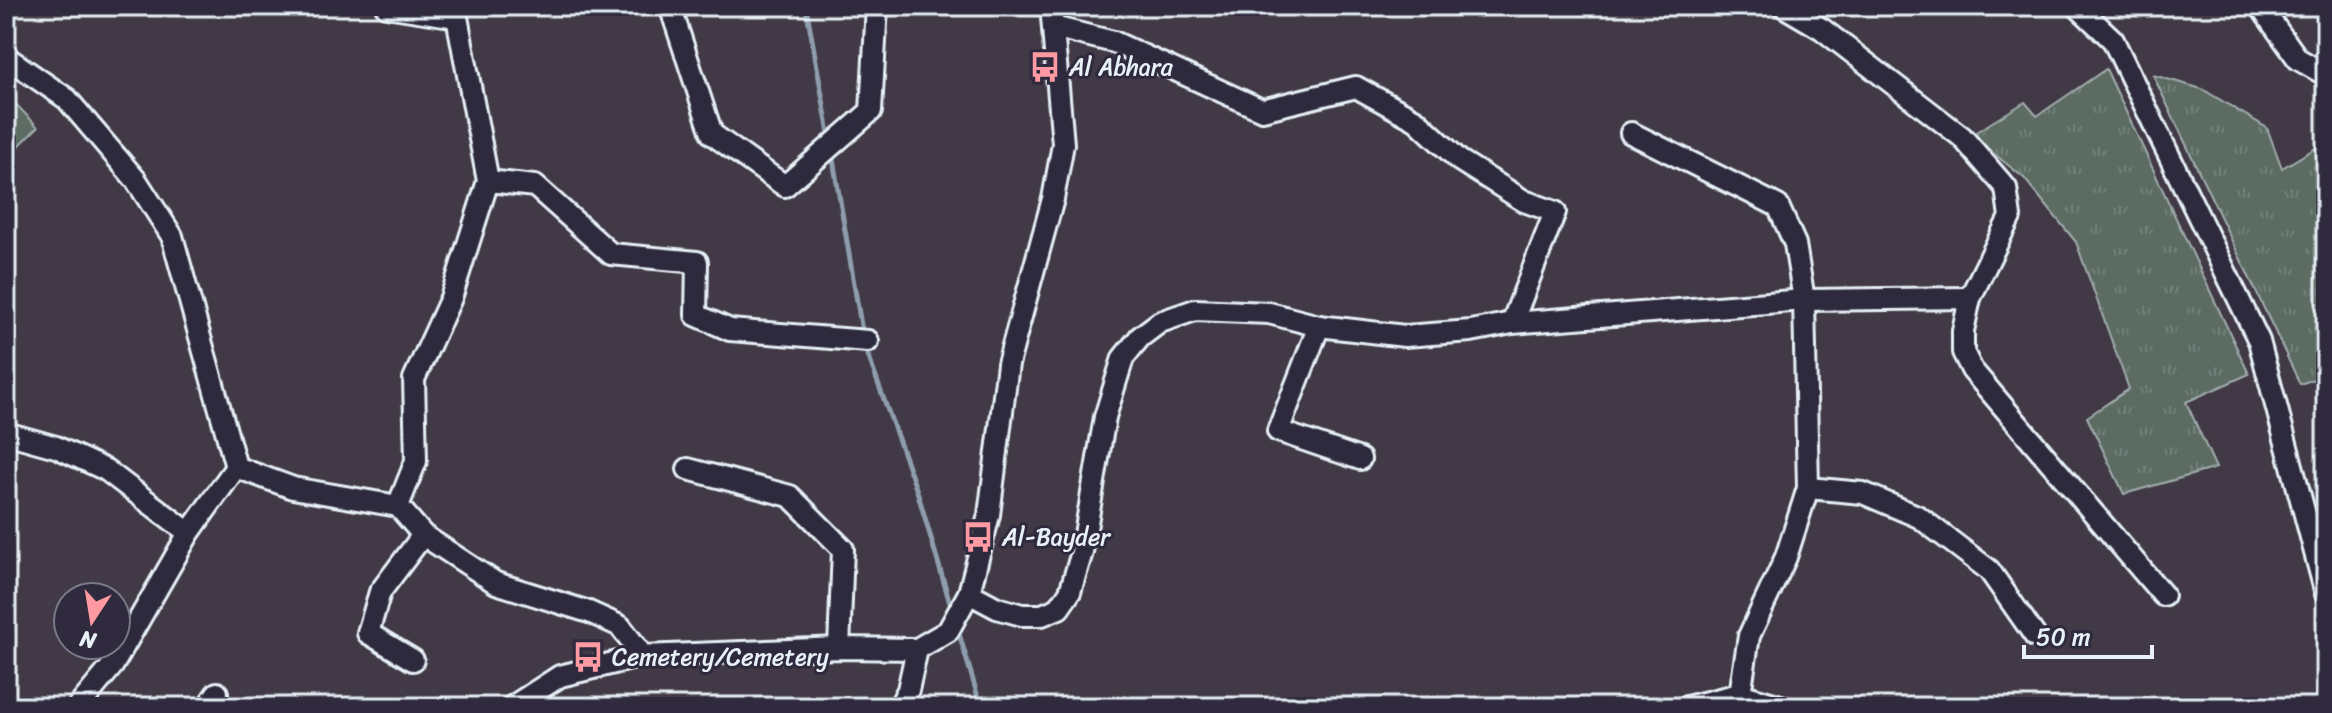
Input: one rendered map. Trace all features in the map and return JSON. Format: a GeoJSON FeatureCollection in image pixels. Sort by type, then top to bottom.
{"type":"FeatureCollection","features":[{"type":"Feature","properties":{"kind":"street"},"geometry":{"type":"LineString","coordinates":[[386,6],[457,17],[488,181],[451,298],[414,379],[416,461],[398,506]]}},
{"type":"Feature","properties":{"kind":"street"},"geometry":{"type":"LineString","coordinates":[[670,6],[712,134],[785,186],[871,111],[877,6]]}},
{"type":"Feature","properties":{"kind":"street"},"geometry":{"type":"LineString","coordinates":[[1783,6],[1822,29],[1962,137],[2006,188],[2010,217],[1970,298],[1963,331],[1963,352],[1972,370],[2163,595]]}},
{"type":"Feature","properties":{"kind":"street"},"geometry":{"type":"LineString","coordinates":[[2077,6],[2113,40],[2259,341],[2326,594]]}},
{"type":"Feature","properties":{"kind":"street"},"geometry":{"type":"LineString","coordinates":[[2260,6],[2298,59],[2326,75]]}},
{"type":"Feature","properties":{"kind":"street"},"geometry":{"type":"LineString","coordinates":[[512,707],[560,676],[643,656],[839,648],[917,649],[948,631],[969,593],[989,515],[1008,364],[1050,212],[1063,144],[1052,16],[1262,110],[1356,87],[1416,120],[1459,160],[1524,201],[1555,212],[1512,323]]}},
{"type":"Feature","properties":{"kind":"street"},"geometry":{"type":"LineString","coordinates":[[6,57],[67,99],[136,180],[172,236],[236,467]]}},
{"type":"Feature","properties":{"kind":"street"},"geometry":{"type":"LineString","coordinates":[[1631,133],[1778,206],[1795,244],[1804,300],[1808,488],[1786,557],[1749,636],[1740,694]]}},
{"type":"Feature","properties":{"kind":"street"},"geometry":{"type":"LineString","coordinates":[[488,181],[535,186],[611,254],[697,262],[696,315],[730,330],[868,341]]}},
{"type":"Feature","properties":{"kind":"street"},"geometry":{"type":"LineString","coordinates":[[969,593],[997,608],[1022,615],[1042,615],[1059,608],[1070,592],[1082,552],[1105,417],[1123,358],[1140,337],[1160,322],[1195,310],[1269,313],[1319,326],[1405,336],[1471,331],[1512,323],[1804,300],[1970,298]]}},
{"type":"Feature","properties":{"kind":"street"},"geometry":{"type":"LineString","coordinates":[[1319,326],[1278,431],[1360,459]]}},
{"type":"Feature","properties":{"kind":"street"},"geometry":{"type":"LineString","coordinates":[[6,433],[56,447],[106,470],[189,533]]}},
{"type":"Feature","properties":{"kind":"street"},"geometry":{"type":"LineString","coordinates":[[236,467],[293,488],[398,506],[423,535],[496,583],[589,612],[620,626],[643,656]]}},
{"type":"Feature","properties":{"kind":"street"},"geometry":{"type":"LineString","coordinates":[[78,707],[113,665],[189,533],[236,467]]}},
{"type":"Feature","properties":{"kind":"street"},"geometry":{"type":"LineString","coordinates":[[688,469],[790,496],[843,549],[839,648]]}},
{"type":"Feature","properties":{"kind":"street"},"geometry":{"type":"LineString","coordinates":[[1808,488],[1863,493],[1919,517],[1989,570],[2035,636]]}},
{"type":"Feature","properties":{"kind":"street"},"geometry":{"type":"LineString","coordinates":[[413,660],[368,633],[380,592],[423,535]]}},
{"type":"Feature","properties":{"kind":"street"},"geometry":{"type":"LineString","coordinates":[[899,707],[908,690],[917,649]]}},
{"type":"Feature","properties":{"kind":"street"},"geometry":{"type":"LineString","coordinates":[[1687,707],[1740,694],[1784,707]]}},
{"type":"Feature","properties":{"kind":"green space"},"geometry":{"type":"Polygon","coordinates":[[[2106,69],[2249,374],[2186,402],[2216,468],[2124,494],[2087,417],[2129,389],[2076,242],[2024,178],[1971,135],[2025,102],[2037,116],[2106,69]]]}},
{"type":"Feature","properties":{"kind":"green space"},"geometry":{"type":"Polygon","coordinates":[[[2153,75],[2202,89],[2267,128],[2282,168],[2319,146],[2326,165],[2326,375],[2300,384],[2153,75]]]}},
{"type":"Feature","properties":{"kind":"green space"},"geometry":{"type":"Polygon","coordinates":[[[6,94],[38,127],[6,159],[6,94]]]}},
{"type":"Feature","properties":{"kind":"waterway"},"geometry":{"type":"LineString","coordinates":[[806,6],[830,139]]}},
{"type":"Feature","properties":{"kind":"waterway"},"geometry":{"type":"LineString","coordinates":[[832,153],[863,337]]}},
{"type":"Feature","properties":{"kind":"waterway"},"geometry":{"type":"LineString","coordinates":[[865,347],[918,494],[952,610]]}},
{"type":"Feature","properties":{"kind":"waterway"},"geometry":{"type":"LineString","coordinates":[[957,627],[981,707]]}},
{"type":"Feature","properties":{"kind":"place","name":"Al Abhara"},"geometry":{"type":"Point","coordinates":[1045,67]}},
{"type":"Feature","properties":{"kind":"place","name":"Al-Bayder"},"geometry":{"type":"Point","coordinates":[978,537]}},
{"type":"Feature","properties":{"kind":"place","name":"Cemetery/Cemetery"},"geometry":{"type":"Point","coordinates":[588,657]}}]}
